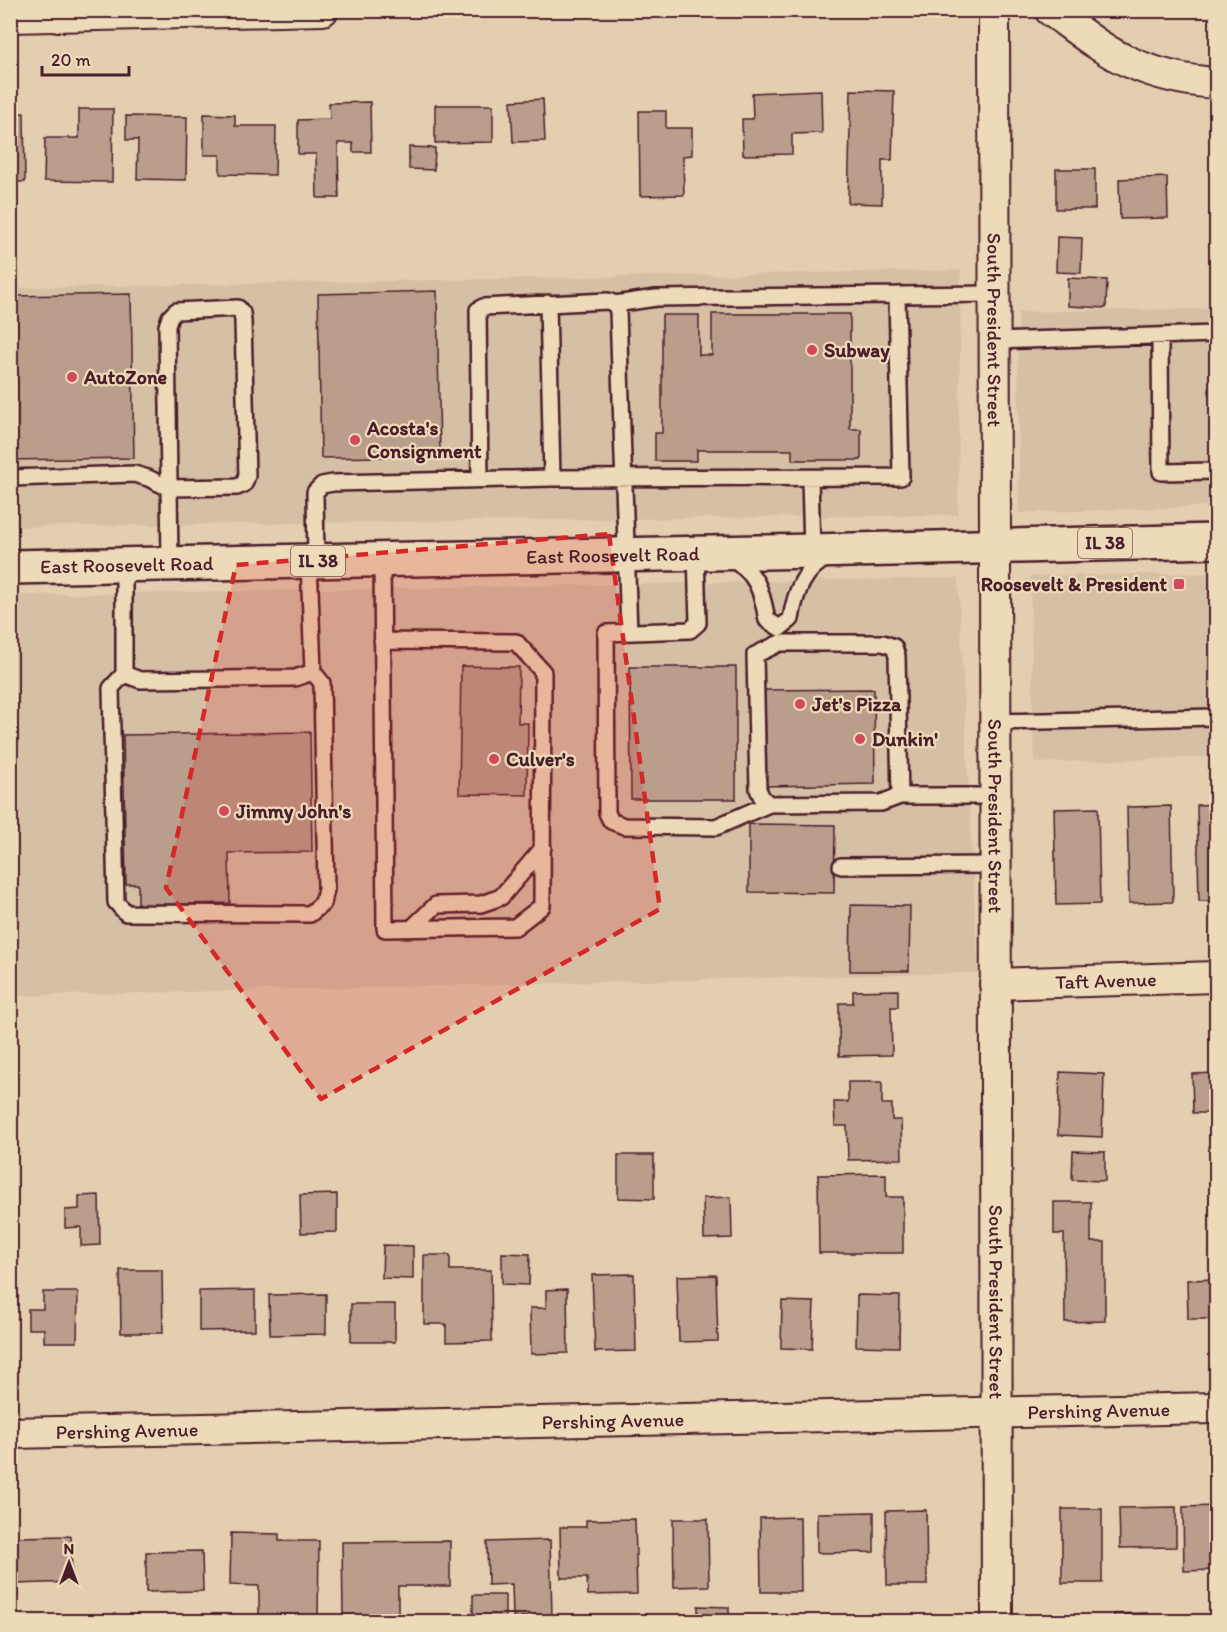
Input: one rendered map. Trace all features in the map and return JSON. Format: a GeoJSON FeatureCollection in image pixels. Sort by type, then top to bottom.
{"type":"FeatureCollection","features":[{"type":"Feature","properties":{"kind":"main road","name":"East Roosevelt Road"},"geometry":{"type":"LineString","coordinates":[[10,567],[1216,541]]}},
{"type":"Feature","properties":{"kind":"street"},"geometry":{"type":"LineString","coordinates":[[10,17],[323,10]]}},
{"type":"Feature","properties":{"kind":"street","name":"South President Street"},"geometry":{"type":"LineString","coordinates":[[993,10],[997,1622]]}},
{"type":"Feature","properties":{"kind":"street"},"geometry":{"type":"LineString","coordinates":[[1050,10],[1125,60],[1175,77],[1196,82],[1216,83]]}},
{"type":"Feature","properties":{"kind":"street","name":"Taft Avenue"},"geometry":{"type":"LineString","coordinates":[[995,984],[1216,977]]}},
{"type":"Feature","properties":{"kind":"street","name":"Pershing Avenue"},"geometry":{"type":"LineString","coordinates":[[10,1433],[1216,1408]]}},
{"type":"Feature","properties":{"kind":"lane"},"geometry":{"type":"LineString","coordinates":[[480,479],[478,310],[483,307],[608,301],[615,304],[656,298],[993,294]]}},
{"type":"Feature","properties":{"kind":"lane"},"geometry":{"type":"LineString","coordinates":[[124,564],[124,674],[111,688],[116,902],[126,913],[310,914],[323,903],[326,889],[322,683],[313,672],[315,492],[322,485],[333,483],[480,479],[901,477],[897,295]]}},
{"type":"Feature","properties":{"kind":"lane"},"geometry":{"type":"LineString","coordinates":[[548,303],[552,478]]}},
{"type":"Feature","properties":{"kind":"lane"},"geometry":{"type":"LineString","coordinates":[[615,304],[618,311],[628,632]]}},
{"type":"Feature","properties":{"kind":"lane"},"geometry":{"type":"LineString","coordinates":[[10,478],[134,474],[169,488],[237,487],[244,484],[247,476],[243,321],[242,313],[238,308],[176,311],[170,317],[167,326],[169,488],[170,563]]}},
{"type":"Feature","properties":{"kind":"lane"},"geometry":{"type":"LineString","coordinates":[[993,341],[1216,334]]}},
{"type":"Feature","properties":{"kind":"lane"},"geometry":{"type":"LineString","coordinates":[[1160,336],[1161,472],[1216,471]]}},
{"type":"Feature","properties":{"kind":"lane"},"geometry":{"type":"LineString","coordinates":[[810,478],[812,551]]}},
{"type":"Feature","properties":{"kind":"lane"},"geometry":{"type":"LineString","coordinates":[[769,804],[762,798],[758,789],[755,655],[780,636],[791,620],[794,599],[806,576],[822,560],[847,550]]}},
{"type":"Feature","properties":{"kind":"lane"},"geometry":{"type":"LineString","coordinates":[[900,796],[897,656],[894,647],[883,643],[780,636],[767,620],[764,599],[753,575],[736,562],[706,553],[698,623],[690,630],[606,633],[607,813],[611,821],[624,826],[716,827],[769,804],[880,803],[900,796],[995,796]]}},
{"type":"Feature","properties":{"kind":"lane"},"geometry":{"type":"LineString","coordinates":[[382,560],[382,641],[384,929],[515,927],[542,906],[543,672],[516,642],[382,641]]}},
{"type":"Feature","properties":{"kind":"lane"},"geometry":{"type":"LineString","coordinates":[[124,674],[140,680],[295,678],[313,672]]}},
{"type":"Feature","properties":{"kind":"lane"},"geometry":{"type":"LineString","coordinates":[[995,722],[1216,717]]}},
{"type":"Feature","properties":{"kind":"lane"},"geometry":{"type":"LineString","coordinates":[[411,928],[436,905],[481,904],[501,897],[543,848]]}},
{"type":"Feature","properties":{"kind":"lane"},"geometry":{"type":"LineString","coordinates":[[841,866],[995,865]]}},
{"type":"Feature","properties":{"kind":"highlighted area"},"geometry":{"type":"Polygon","coordinates":[[[609,534],[660,909],[321,1099],[166,888],[236,565],[609,534]]]}},
{"type":"Feature","properties":{"kind":"shaded area"},"geometry":{"type":"Polygon","coordinates":[[[961,270],[958,515],[11,527],[10,288],[961,270]]]}},
{"type":"Feature","properties":{"kind":"shaded area"},"geometry":{"type":"Polygon","coordinates":[[[1216,308],[1216,506],[1019,513],[1018,312],[1216,308]]]}},
{"type":"Feature","properties":{"kind":"shaded area"},"geometry":{"type":"Polygon","coordinates":[[[1216,573],[1216,757],[1034,763],[1030,576],[1216,573]]]}},
{"type":"Feature","properties":{"kind":"shaded area"},"geometry":{"type":"Polygon","coordinates":[[[958,578],[978,973],[18,996],[17,1135],[11,1135],[10,595],[958,578]]]}},
{"type":"Feature","properties":{"kind":"building"},"geometry":{"type":"Polygon","coordinates":[[[821,90],[822,133],[792,134],[792,154],[743,155],[742,119],[753,119],[752,93],[821,90]]]}},
{"type":"Feature","properties":{"kind":"building"},"geometry":{"type":"Polygon","coordinates":[[[851,90],[894,91],[892,160],[882,160],[882,204],[848,203],[851,90]]]}},
{"type":"Feature","properties":{"kind":"building"},"geometry":{"type":"Polygon","coordinates":[[[543,99],[545,141],[513,142],[511,101],[543,99]]]}},
{"type":"Feature","properties":{"kind":"building"},"geometry":{"type":"Polygon","coordinates":[[[370,102],[371,152],[353,152],[353,143],[338,143],[339,198],[317,198],[316,154],[298,154],[298,120],[330,119],[329,103],[370,102]]]}},
{"type":"Feature","properties":{"kind":"building"},"geometry":{"type":"Polygon","coordinates":[[[435,105],[493,105],[493,142],[435,143],[435,105]]]}},
{"type":"Feature","properties":{"kind":"building"},"geometry":{"type":"Polygon","coordinates":[[[79,109],[113,109],[112,182],[44,181],[45,138],[79,138],[79,109]]]}},
{"type":"Feature","properties":{"kind":"building"},"geometry":{"type":"Polygon","coordinates":[[[639,111],[666,111],[666,128],[692,128],[692,155],[683,156],[684,195],[640,196],[639,111]]]}},
{"type":"Feature","properties":{"kind":"building"},"geometry":{"type":"Polygon","coordinates":[[[24,113],[25,182],[10,182],[10,114],[24,113]]]}},
{"type":"Feature","properties":{"kind":"building"},"geometry":{"type":"Polygon","coordinates":[[[204,114],[235,115],[235,126],[276,126],[275,175],[220,174],[220,155],[204,155],[204,114]]]}},
{"type":"Feature","properties":{"kind":"building"},"geometry":{"type":"Polygon","coordinates":[[[126,116],[187,117],[186,180],[137,179],[138,140],[126,140],[126,116]]]}},
{"type":"Feature","properties":{"kind":"building"},"geometry":{"type":"Polygon","coordinates":[[[409,147],[435,148],[434,170],[409,169],[409,147]]]}},
{"type":"Feature","properties":{"kind":"building"},"geometry":{"type":"Polygon","coordinates":[[[1056,169],[1095,169],[1095,209],[1056,209],[1056,169]]]}},
{"type":"Feature","properties":{"kind":"building"},"geometry":{"type":"Polygon","coordinates":[[[1167,177],[1168,218],[1120,219],[1119,179],[1167,177]]]}},
{"type":"Feature","properties":{"kind":"building"},"geometry":{"type":"Polygon","coordinates":[[[1057,237],[1082,238],[1081,273],[1056,272],[1057,237]]]}},
{"type":"Feature","properties":{"kind":"building"},"geometry":{"type":"Polygon","coordinates":[[[1068,278],[1107,280],[1106,308],[1068,306],[1068,278]]]}},
{"type":"Feature","properties":{"kind":"building"},"geometry":{"type":"Polygon","coordinates":[[[437,291],[440,456],[321,458],[318,294],[437,291]]]}},
{"type":"Feature","properties":{"kind":"building","name":"AutoZone"},"geometry":{"type":"Polygon","coordinates":[[[131,294],[134,458],[10,460],[10,296],[131,294]]]}},
{"type":"Feature","properties":{"kind":"building"},"geometry":{"type":"Polygon","coordinates":[[[712,314],[850,314],[850,429],[861,429],[861,460],[792,460],[792,450],[697,450],[697,461],[655,461],[655,433],[662,433],[662,315],[699,315],[699,355],[712,355],[712,314]]]}},
{"type":"Feature","properties":{"kind":"building","name":"Culver's"},"geometry":{"type":"Polygon","coordinates":[[[461,666],[519,667],[518,723],[528,723],[527,795],[459,794],[461,666]]]}},
{"type":"Feature","properties":{"kind":"building"},"geometry":{"type":"Polygon","coordinates":[[[630,667],[736,667],[736,799],[631,799],[630,667]]]}},
{"type":"Feature","properties":{"kind":"building"},"geometry":{"type":"Polygon","coordinates":[[[874,689],[875,784],[766,786],[765,690],[874,689]]]}},
{"type":"Feature","properties":{"kind":"building"},"geometry":{"type":"Polygon","coordinates":[[[310,732],[312,852],[229,853],[230,903],[138,905],[138,884],[126,884],[123,735],[310,732]]]}},
{"type":"Feature","properties":{"kind":"building"},"geometry":{"type":"Polygon","coordinates":[[[1216,804],[1216,901],[1199,901],[1197,805],[1216,804]]]}},
{"type":"Feature","properties":{"kind":"building"},"geometry":{"type":"Polygon","coordinates":[[[1171,806],[1173,902],[1129,903],[1127,807],[1171,806]]]}},
{"type":"Feature","properties":{"kind":"building"},"geometry":{"type":"Polygon","coordinates":[[[1098,808],[1100,904],[1056,905],[1054,809],[1098,808]]]}},
{"type":"Feature","properties":{"kind":"building"},"geometry":{"type":"Polygon","coordinates":[[[749,824],[835,825],[834,893],[749,892],[749,824]]]}},
{"type":"Feature","properties":{"kind":"building"},"geometry":{"type":"Polygon","coordinates":[[[851,905],[910,906],[909,971],[850,971],[851,905]]]}},
{"type":"Feature","properties":{"kind":"building"},"geometry":{"type":"Polygon","coordinates":[[[898,990],[898,1007],[891,1007],[892,1055],[839,1056],[839,1003],[853,1003],[853,991],[898,990]]]}},
{"type":"Feature","properties":{"kind":"building"},"geometry":{"type":"Polygon","coordinates":[[[1060,1072],[1104,1074],[1102,1137],[1058,1135],[1060,1072]]]}},
{"type":"Feature","properties":{"kind":"building"},"geometry":{"type":"Polygon","coordinates":[[[1216,1073],[1216,1113],[1193,1113],[1192,1074],[1216,1073]]]}},
{"type":"Feature","properties":{"kind":"building"},"geometry":{"type":"Polygon","coordinates":[[[848,1082],[882,1082],[882,1104],[892,1104],[892,1120],[901,1120],[902,1159],[848,1160],[847,1126],[835,1126],[834,1102],[848,1102],[848,1082]]]}},
{"type":"Feature","properties":{"kind":"building"},"geometry":{"type":"Polygon","coordinates":[[[1073,1151],[1105,1152],[1105,1181],[1072,1180],[1073,1151]]]}},
{"type":"Feature","properties":{"kind":"building"},"geometry":{"type":"Polygon","coordinates":[[[618,1155],[654,1155],[654,1199],[618,1198],[618,1155]]]}},
{"type":"Feature","properties":{"kind":"building"},"geometry":{"type":"Polygon","coordinates":[[[886,1174],[886,1197],[903,1197],[903,1253],[819,1253],[818,1175],[886,1174]]]}},
{"type":"Feature","properties":{"kind":"building"},"geometry":{"type":"Polygon","coordinates":[[[337,1194],[337,1232],[301,1233],[300,1195],[337,1194]]]}},
{"type":"Feature","properties":{"kind":"building"},"geometry":{"type":"Polygon","coordinates":[[[99,1195],[100,1245],[81,1246],[81,1227],[65,1228],[65,1210],[79,1209],[79,1196],[99,1195]]]}},
{"type":"Feature","properties":{"kind":"building"},"geometry":{"type":"Polygon","coordinates":[[[731,1197],[732,1238],[704,1239],[703,1198],[731,1197]]]}},
{"type":"Feature","properties":{"kind":"building"},"geometry":{"type":"Polygon","coordinates":[[[1054,1202],[1091,1202],[1091,1242],[1105,1242],[1105,1321],[1065,1322],[1064,1234],[1054,1234],[1054,1202]]]}},
{"type":"Feature","properties":{"kind":"building"},"geometry":{"type":"Polygon","coordinates":[[[383,1245],[413,1246],[413,1279],[382,1278],[383,1245]]]}},
{"type":"Feature","properties":{"kind":"building"},"geometry":{"type":"Polygon","coordinates":[[[502,1253],[530,1254],[529,1285],[502,1284],[502,1253]]]}},
{"type":"Feature","properties":{"kind":"building"},"geometry":{"type":"Polygon","coordinates":[[[424,1255],[450,1255],[450,1270],[491,1270],[492,1341],[446,1342],[446,1324],[424,1324],[424,1255]]]}},
{"type":"Feature","properties":{"kind":"building"},"geometry":{"type":"Polygon","coordinates":[[[120,1270],[162,1270],[163,1333],[121,1333],[120,1270]]]}},
{"type":"Feature","properties":{"kind":"building"},"geometry":{"type":"Polygon","coordinates":[[[634,1274],[636,1351],[595,1352],[592,1275],[634,1274]]]}},
{"type":"Feature","properties":{"kind":"building"},"geometry":{"type":"Polygon","coordinates":[[[716,1275],[718,1341],[679,1342],[677,1276],[716,1275]]]}},
{"type":"Feature","properties":{"kind":"building"},"geometry":{"type":"Polygon","coordinates":[[[1216,1279],[1216,1319],[1188,1319],[1187,1280],[1216,1279]]]}},
{"type":"Feature","properties":{"kind":"building"},"geometry":{"type":"Polygon","coordinates":[[[567,1289],[568,1353],[531,1354],[530,1308],[546,1308],[546,1290],[567,1289]]]}},
{"type":"Feature","properties":{"kind":"building"},"geometry":{"type":"Polygon","coordinates":[[[255,1290],[255,1330],[199,1331],[199,1291],[255,1290]]]}},
{"type":"Feature","properties":{"kind":"building"},"geometry":{"type":"Polygon","coordinates":[[[43,1292],[78,1292],[77,1342],[44,1342],[44,1329],[28,1329],[28,1309],[43,1309],[43,1292]]]}},
{"type":"Feature","properties":{"kind":"building"},"geometry":{"type":"Polygon","coordinates":[[[326,1294],[326,1334],[270,1335],[269,1295],[326,1294]]]}},
{"type":"Feature","properties":{"kind":"building"},"geometry":{"type":"Polygon","coordinates":[[[857,1295],[900,1296],[899,1347],[856,1346],[857,1295]]]}},
{"type":"Feature","properties":{"kind":"building"},"geometry":{"type":"Polygon","coordinates":[[[782,1301],[814,1302],[812,1349],[781,1348],[782,1301]]]}},
{"type":"Feature","properties":{"kind":"building"},"geometry":{"type":"Polygon","coordinates":[[[351,1304],[395,1304],[395,1342],[351,1342],[351,1304]]]}},
{"type":"Feature","properties":{"kind":"building"},"geometry":{"type":"Polygon","coordinates":[[[1216,1506],[1216,1570],[1184,1571],[1183,1507],[1216,1506]]]}},
{"type":"Feature","properties":{"kind":"building"},"geometry":{"type":"Polygon","coordinates":[[[1176,1507],[1176,1547],[1120,1548],[1119,1508],[1176,1507]]]}},
{"type":"Feature","properties":{"kind":"building"},"geometry":{"type":"Polygon","coordinates":[[[1062,1509],[1102,1509],[1102,1583],[1062,1583],[1062,1509]]]}},
{"type":"Feature","properties":{"kind":"building"},"geometry":{"type":"Polygon","coordinates":[[[926,1510],[927,1585],[887,1585],[886,1511],[926,1510]]]}},
{"type":"Feature","properties":{"kind":"building"},"geometry":{"type":"Polygon","coordinates":[[[874,1512],[874,1552],[817,1553],[817,1513],[874,1512]]]}},
{"type":"Feature","properties":{"kind":"building"},"geometry":{"type":"Polygon","coordinates":[[[800,1517],[801,1592],[761,1592],[760,1518],[800,1517]]]}},
{"type":"Feature","properties":{"kind":"building"},"geometry":{"type":"Polygon","coordinates":[[[635,1519],[637,1594],[588,1595],[587,1578],[561,1578],[560,1527],[586,1527],[586,1520],[635,1519]]]}},
{"type":"Feature","properties":{"kind":"building"},"geometry":{"type":"Polygon","coordinates":[[[673,1519],[708,1519],[709,1586],[674,1587],[673,1519]]]}},
{"type":"Feature","properties":{"kind":"building"},"geometry":{"type":"Polygon","coordinates":[[[231,1533],[279,1534],[279,1541],[319,1541],[318,1620],[259,1622],[259,1586],[230,1585],[231,1533]]]}},
{"type":"Feature","properties":{"kind":"building"},"geometry":{"type":"Polygon","coordinates":[[[71,1536],[72,1582],[16,1584],[16,1574],[10,1574],[10,1543],[16,1543],[16,1537],[71,1536]]]}},
{"type":"Feature","properties":{"kind":"building"},"geometry":{"type":"Polygon","coordinates":[[[550,1540],[552,1616],[513,1617],[512,1584],[488,1585],[487,1542],[550,1540]]]}},
{"type":"Feature","properties":{"kind":"building"},"geometry":{"type":"Polygon","coordinates":[[[450,1541],[450,1586],[398,1586],[398,1617],[343,1618],[342,1542],[450,1541]]]}},
{"type":"Feature","properties":{"kind":"building"},"geometry":{"type":"Polygon","coordinates":[[[202,1551],[203,1591],[146,1592],[146,1552],[202,1551]]]}},
{"type":"Feature","properties":{"kind":"building"},"geometry":{"type":"Polygon","coordinates":[[[473,1595],[505,1595],[505,1622],[473,1622],[473,1595]]]}},
{"type":"Feature","properties":{"kind":"building"},"geometry":{"type":"Polygon","coordinates":[[[698,1606],[729,1607],[729,1622],[698,1622],[698,1606]]]}},
{"type":"Feature","properties":{"kind":"building"},"geometry":{"type":"Polygon","coordinates":[[[1211,1606],[1216,1606],[1216,1622],[1211,1622],[1211,1606]]]}},
{"type":"Feature","properties":{"kind":"building"},"geometry":{"type":"Polygon","coordinates":[[[1147,1613],[1148,1622],[1114,1622],[1114,1614],[1147,1613]]]}},
{"type":"Feature","properties":{"kind":"place","name":"Subway"},"geometry":{"type":"Point","coordinates":[812,350]}},
{"type":"Feature","properties":{"kind":"place","name":"AutoZone"},"geometry":{"type":"Point","coordinates":[72,377]}},
{"type":"Feature","properties":{"kind":"place","name":"Acosta's Consignment"},"geometry":{"type":"Point","coordinates":[355,440]}},
{"type":"Feature","properties":{"kind":"place","name":"Roosevelt & President"},"geometry":{"type":"Point","coordinates":[1179,584]}},
{"type":"Feature","properties":{"kind":"place","name":"Jet's Pizza"},"geometry":{"type":"Point","coordinates":[800,704]}},
{"type":"Feature","properties":{"kind":"place","name":"Dunkin'"},"geometry":{"type":"Point","coordinates":[860,739]}},
{"type":"Feature","properties":{"kind":"place","name":"Culver's"},"geometry":{"type":"Point","coordinates":[494,759]}},
{"type":"Feature","properties":{"kind":"place","name":"Jimmy John's"},"geometry":{"type":"Point","coordinates":[224,811]}}]}
